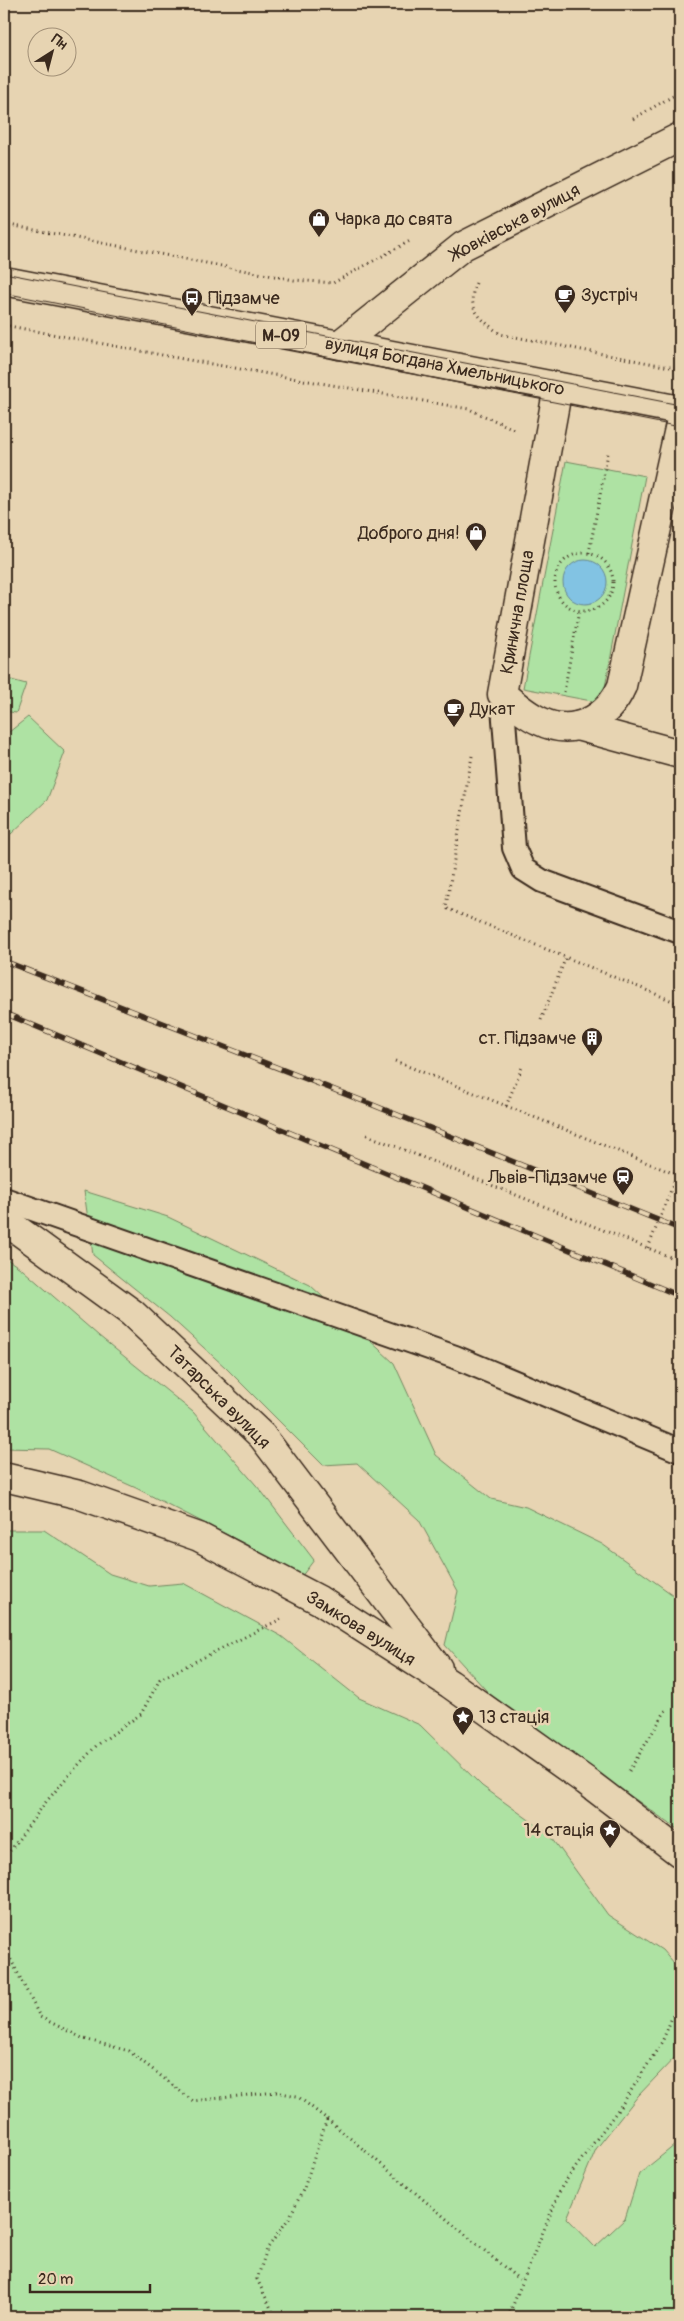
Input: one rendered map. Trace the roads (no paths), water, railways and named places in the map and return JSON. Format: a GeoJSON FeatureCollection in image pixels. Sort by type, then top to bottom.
{"type":"FeatureCollection","features":[{"type":"Feature","properties":{"kind":"street","name":"Жовківська вулиця"},"geometry":{"type":"LineString","coordinates":[[339,345],[463,246],[680,137]]}},
{"type":"Feature","properties":{"kind":"street","name":"вулиця Богдана Хмельницького"},"geometry":{"type":"LineString","coordinates":[[4,281],[680,410]]}},
{"type":"Feature","properties":{"kind":"street","name":"Кринична площа"},"geometry":{"type":"LineString","coordinates":[[558,387],[502,694],[535,719],[680,754]]}},
{"type":"Feature","properties":{"kind":"street"},"geometry":{"type":"LineString","coordinates":[[567,726],[600,716],[613,703],[622,686],[680,424]]}},
{"type":"Feature","properties":{"kind":"street","name":"Татарська вулиця"},"geometry":{"type":"LineString","coordinates":[[4,1220],[132,1313],[262,1436],[450,1684]]}},
{"type":"Feature","properties":{"kind":"street","name":"Замкова вулиця"},"geometry":{"type":"LineString","coordinates":[[4,1477],[80,1494],[199,1537],[320,1600],[450,1684],[586,1781],[680,1853]]}},
{"type":"Feature","properties":{"kind":"lane"},"geometry":{"type":"LineString","coordinates":[[502,694],[514,848],[523,869],[542,881],[680,932]]}},
{"type":"Feature","properties":{"kind":"lane"},"geometry":{"type":"LineString","coordinates":[[4,1199],[455,1357],[680,1451]]}},
{"type":"Feature","properties":{"kind":"water"},"geometry":{"type":"Polygon","coordinates":[[[581,560],[589,560],[601,566],[607,582],[601,598],[589,604],[581,604],[569,598],[563,586],[563,578],[569,566],[581,560]]]}},
{"type":"Feature","properties":{"kind":"tram line"},"geometry":{"type":"LineString","coordinates":[[4,273],[680,405]]}},
{"type":"Feature","properties":{"kind":"tram line"},"geometry":{"type":"LineString","coordinates":[[4,293],[680,427]]}},
{"type":"Feature","properties":{"kind":"railway"},"geometry":{"type":"LineString","coordinates":[[4,961],[368,1103],[680,1229]]}},
{"type":"Feature","properties":{"kind":"railway"},"geometry":{"type":"LineString","coordinates":[[4,1013],[680,1296]]}},
{"type":"Feature","properties":{"kind":"place","name":"Чарка до святa"},"geometry":{"type":"Point","coordinates":[319,238]}},
{"type":"Feature","properties":{"kind":"place","name":"Зустріч"},"geometry":{"type":"Point","coordinates":[565,314]}},
{"type":"Feature","properties":{"kind":"place","name":"Підзамче"},"geometry":{"type":"Point","coordinates":[192,317]}},
{"type":"Feature","properties":{"kind":"place","name":"Доброго дня!"},"geometry":{"type":"Point","coordinates":[476,552]}},
{"type":"Feature","properties":{"kind":"place","name":"Дукат"},"geometry":{"type":"Point","coordinates":[454,728]}},
{"type":"Feature","properties":{"kind":"place","name":"ст. Підзамче"},"geometry":{"type":"Point","coordinates":[592,1057]}},
{"type":"Feature","properties":{"kind":"place","name":"Львів-Підзамче"},"geometry":{"type":"Point","coordinates":[623,1196]}},
{"type":"Feature","properties":{"kind":"place","name":"13 стація"},"geometry":{"type":"Point","coordinates":[463,1736]}},
{"type":"Feature","properties":{"kind":"place","name":"14 стація"},"geometry":{"type":"Point","coordinates":[610,1849]}}]}
